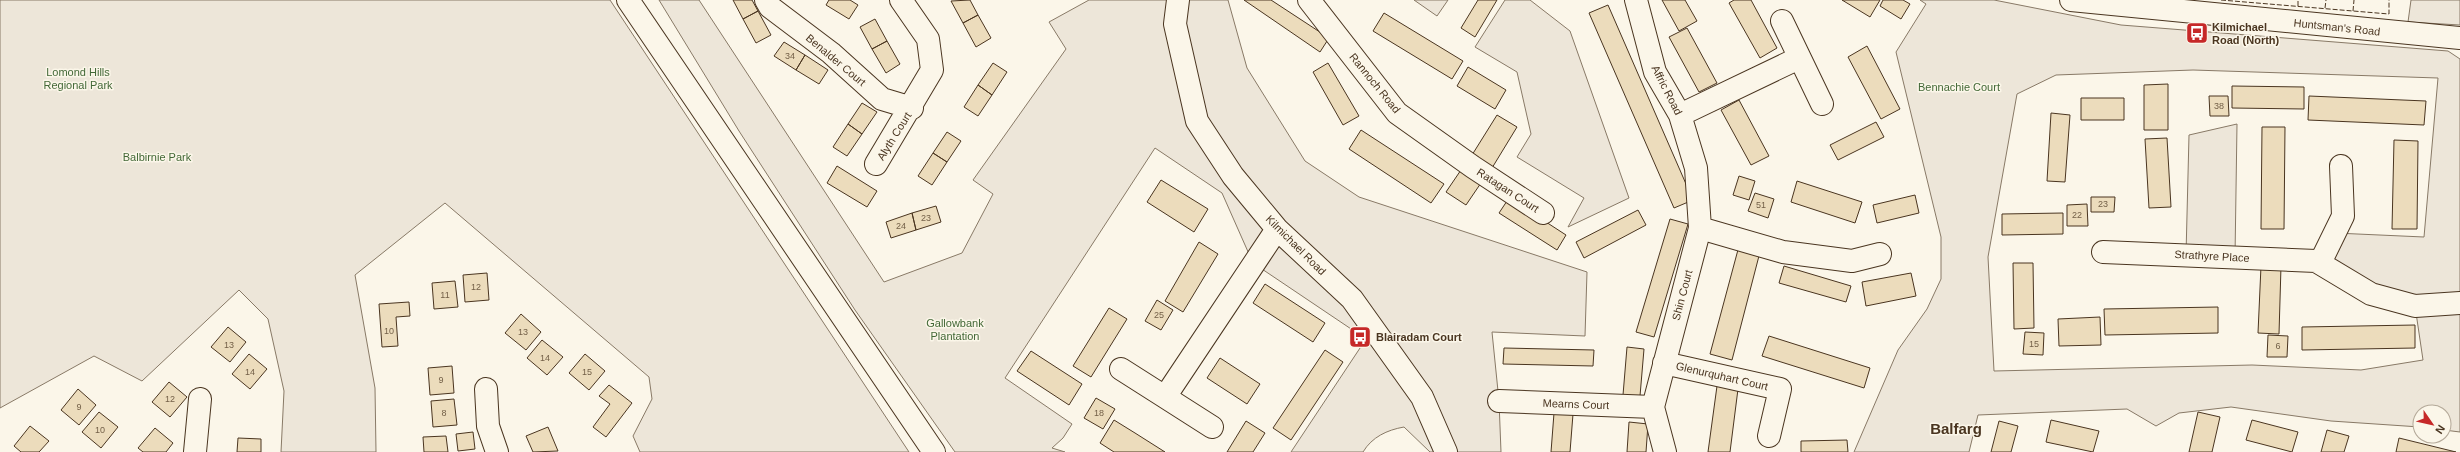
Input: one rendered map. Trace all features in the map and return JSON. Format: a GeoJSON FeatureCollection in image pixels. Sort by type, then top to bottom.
{"type":"FeatureCollection","features":[{"type":"Feature","properties":{"kind":"main road"},"geometry":{"type":"LineString","coordinates":[[628,0],[934,452]]}},
{"type":"Feature","properties":{"kind":"main road","name":"Benalder Court"},"geometry":{"type":"LineString","coordinates":[[766,0],[770,7],[831,53],[882,100],[912,108]]}},
{"type":"Feature","properties":{"kind":"main road","name":"Alyth Court"},"geometry":{"type":"LineString","coordinates":[[876,164],[912,108],[932,70],[928,39],[901,0]]}},
{"type":"Feature","properties":{"kind":"main road","name":"Kilmichael Road"},"geometry":{"type":"LineString","coordinates":[[1178,0],[1175,24],[1197,121],[1233,176],[1277,229],[1352,299],[1422,397],[1446,452]]}},
{"type":"Feature","properties":{"kind":"main road","name":"Rannoch Road"},"geometry":{"type":"LineString","coordinates":[[1309,0],[1397,112],[1474,167]]}},
{"type":"Feature","properties":{"kind":"main road","name":"Affric Road"},"geometry":{"type":"LineString","coordinates":[[1636,0],[1655,72],[1680,115],[1696,168],[1700,228]]}},
{"type":"Feature","properties":{"kind":"main road","name":"Huntsman's Road"},"geometry":{"type":"LineString","coordinates":[[2071,0],[2134,3],[2460,38]]}},
{"type":"Feature","properties":{"kind":"main road"},"geometry":{"type":"LineString","coordinates":[[1782,21],[1822,104]]}},
{"type":"Feature","properties":{"kind":"main road"},"geometry":{"type":"LineString","coordinates":[[1680,115],[1799,58]]}},
{"type":"Feature","properties":{"kind":"main road"},"geometry":{"type":"LineString","coordinates":[[2320,264],[2343,216],[2341,166]]}},
{"type":"Feature","properties":{"kind":"main road","name":"Ratagan Court"},"geometry":{"type":"LineString","coordinates":[[1474,167],[1543,213]]}},
{"type":"Feature","properties":{"kind":"main road"},"geometry":{"type":"LineString","coordinates":[[1700,228],[1783,252],[1852,261],[1880,254]]}},
{"type":"Feature","properties":{"kind":"main road","name":"Shin Court"},"geometry":{"type":"LineString","coordinates":[[1653,407],[1700,228]]}},
{"type":"Feature","properties":{"kind":"main road"},"geometry":{"type":"LineString","coordinates":[[1165,396],[1277,229]]}},
{"type":"Feature","properties":{"kind":"main road","name":"Strathyre Place"},"geometry":{"type":"LineString","coordinates":[[2103,252],[2316,261],[2371,294],[2416,306],[2460,303]]}},
{"type":"Feature","properties":{"kind":"main road","name":"Glenurquhart Court"},"geometry":{"type":"LineString","coordinates":[[1664,363],[1780,389],[1769,436]]}},
{"type":"Feature","properties":{"kind":"main road"},"geometry":{"type":"LineString","coordinates":[[1121,369],[1212,427]]}},
{"type":"Feature","properties":{"kind":"main road"},"geometry":{"type":"LineString","coordinates":[[486,389],[488,426],[497,452]]}},
{"type":"Feature","properties":{"kind":"main road"},"geometry":{"type":"LineString","coordinates":[[195,452],[200,399]]}},
{"type":"Feature","properties":{"kind":"main road","name":"Mearns Court"},"geometry":{"type":"LineString","coordinates":[[1499,401],[1653,407]]}},
{"type":"Feature","properties":{"kind":"main road"},"geometry":{"type":"LineString","coordinates":[[1653,407],[1665,452]]}},
{"type":"Feature","properties":{"kind":"green space"},"geometry":{"type":"Polygon","coordinates":[[[0,0],[610,0],[909,452],[640,452],[633,436],[652,399],[649,377],[445,203],[355,275],[375,388],[376,452],[281,452],[284,391],[268,319],[239,290],[142,381],[94,356],[0,408],[0,0]]]}},
{"type":"Feature","properties":{"kind":"green space","name":"Gallowbank Plantation"},"geometry":{"type":"Polygon","coordinates":[[[659,0],[699,0],[884,282],[962,253],[993,194],[973,180],[1066,49],[1049,22],[1089,0],[1228,0],[1247,68],[1305,161],[1359,197],[1587,272],[1585,336],[1492,332],[1499,401],[1501,452],[1430,452],[1404,427],[1386,432],[1375,438],[1363,452],[1291,452],[1366,339],[1253,263],[1222,193],[1155,148],[1005,378],[1072,424],[1063,438],[1052,448],[1065,452],[955,452],[855,310],[739,131],[659,0]]]}},
{"type":"Feature","properties":{"kind":"green space"},"geometry":{"type":"Polygon","coordinates":[[[1414,0],[1448,0],[1437,16],[1414,0]]]}},
{"type":"Feature","properties":{"kind":"green space"},"geometry":{"type":"Polygon","coordinates":[[[1505,0],[1530,0],[1570,31],[1629,198],[1568,227],[1584,198],[1517,157],[1531,134],[1517,72],[1475,47],[1505,0]]]}},
{"type":"Feature","properties":{"kind":"green space","name":"Bennachie Court"},"geometry":{"type":"Polygon","coordinates":[[[1920,0],[1994,0],[2121,25],[2448,51],[2460,59],[2460,432],[2452,431],[2452,404],[2412,404],[2412,426],[2331,421],[2231,407],[2179,413],[2156,426],[2127,409],[1978,415],[1969,452],[1854,452],[1898,350],[1927,309],[1941,279],[1941,237],[1896,52],[1926,4],[1920,0]],[[2193,70],[2056,75],[2017,94],[1988,257],[1994,371],[2252,365],[2361,370],[2423,360],[2415,306],[2320,263],[2335,233],[2424,237],[2438,78],[2193,70]]]}},
{"type":"Feature","properties":{"kind":"green space"},"geometry":{"type":"Polygon","coordinates":[[[2411,0],[2460,0],[2460,25],[2408,22],[2411,0]]]}},
{"type":"Feature","properties":{"kind":"green space"},"geometry":{"type":"Polygon","coordinates":[[[2237,124],[2235,257],[2186,255],[2189,135],[2237,124]]]}},
{"type":"Feature","properties":{"kind":"building"},"geometry":{"type":"Polygon","coordinates":[[[733,0],[752,0],[758,11],[743,19],[733,0]]]}},
{"type":"Feature","properties":{"kind":"building"},"geometry":{"type":"Polygon","coordinates":[[[829,0],[850,0],[858,5],[849,19],[826,5],[829,0]]]}},
{"type":"Feature","properties":{"kind":"building"},"geometry":{"type":"Polygon","coordinates":[[[970,0],[978,15],[963,23],[951,1],[970,0]]]}},
{"type":"Feature","properties":{"kind":"building"},"geometry":{"type":"Polygon","coordinates":[[[1244,0],[1271,0],[1329,38],[1320,52],[1244,0]]]}},
{"type":"Feature","properties":{"kind":"building"},"geometry":{"type":"Polygon","coordinates":[[[1478,0],[1497,0],[1475,37],[1461,28],[1478,0]]]}},
{"type":"Feature","properties":{"kind":"building"},"geometry":{"type":"Polygon","coordinates":[[[1662,0],[1685,0],[1697,21],[1679,31],[1662,0]]]}},
{"type":"Feature","properties":{"kind":"building"},"geometry":{"type":"Polygon","coordinates":[[[1734,0],[1751,0],[1777,48],[1760,58],[1729,3],[1734,0]]]}},
{"type":"Feature","properties":{"kind":"building"},"geometry":{"type":"Polygon","coordinates":[[[1842,0],[1880,0],[1870,17],[1842,0]]]}},
{"type":"Feature","properties":{"kind":"building"},"geometry":{"type":"Polygon","coordinates":[[[1883,0],[1903,0],[1910,4],[1901,19],[1880,6],[1883,0]]]}},
{"type":"Feature","properties":{"kind":"building"},"geometry":{"type":"Polygon","coordinates":[[[1608,5],[1693,200],[1674,208],[1589,13],[1608,5]]]}},
{"type":"Feature","properties":{"kind":"building"},"geometry":{"type":"Polygon","coordinates":[[[758,11],[771,35],[756,43],[743,19],[758,11]]]}},
{"type":"Feature","properties":{"kind":"building"},"geometry":{"type":"Polygon","coordinates":[[[1384,13],[1463,61],[1452,79],[1373,31],[1384,13]]]}},
{"type":"Feature","properties":{"kind":"building"},"geometry":{"type":"Polygon","coordinates":[[[978,15],[991,38],[976,47],[963,23],[978,15]]]}},
{"type":"Feature","properties":{"kind":"building"},"geometry":{"type":"Polygon","coordinates":[[[875,19],[887,41],[872,49],[860,27],[875,19]]]}},
{"type":"Feature","properties":{"kind":"building"},"geometry":{"type":"Polygon","coordinates":[[[1687,28],[1717,83],[1699,92],[1669,37],[1687,28]]]}},
{"type":"Feature","properties":{"kind":"building"},"geometry":{"type":"Polygon","coordinates":[[[887,41],[900,64],[886,73],[872,49],[887,41]]]}},
{"type":"Feature","properties":{"kind":"building"},"geometry":{"type":"Polygon","coordinates":[[[784,42],[805,55],[796,70],[774,56],[784,42]]]}},
{"type":"Feature","properties":{"kind":"building"},"geometry":{"type":"Polygon","coordinates":[[[1867,46],[1900,109],[1881,119],[1848,57],[1867,46]]]}},
{"type":"Feature","properties":{"kind":"building"},"geometry":{"type":"Polygon","coordinates":[[[805,55],[828,70],[819,84],[796,70],[805,55]]]}},
{"type":"Feature","properties":{"kind":"building"},"geometry":{"type":"Polygon","coordinates":[[[993,63],[1007,72],[992,95],[978,85],[993,63]]]}},
{"type":"Feature","properties":{"kind":"building"},"geometry":{"type":"Polygon","coordinates":[[[1328,63],[1359,116],[1343,125],[1313,72],[1328,63]]]}},
{"type":"Feature","properties":{"kind":"building"},"geometry":{"type":"Polygon","coordinates":[[[1468,67],[1506,90],[1495,109],[1457,86],[1468,67]]]}},
{"type":"Feature","properties":{"kind":"building"},"geometry":{"type":"Polygon","coordinates":[[[2168,84],[2168,130],[2144,130],[2144,85],[2168,84]]]}},
{"type":"Feature","properties":{"kind":"building"},"geometry":{"type":"Polygon","coordinates":[[[978,85],[992,95],[978,116],[964,107],[978,85]]]}},
{"type":"Feature","properties":{"kind":"building"},"geometry":{"type":"Polygon","coordinates":[[[2232,86],[2304,87],[2304,109],[2232,108],[2232,86]]]}},
{"type":"Feature","properties":{"kind":"building"},"geometry":{"type":"Polygon","coordinates":[[[2209,96],[2228,96],[2229,116],[2210,116],[2209,96]]]}},
{"type":"Feature","properties":{"kind":"building"},"geometry":{"type":"Polygon","coordinates":[[[2309,96],[2426,101],[2424,125],[2308,120],[2309,96]]]}},
{"type":"Feature","properties":{"kind":"building"},"geometry":{"type":"Polygon","coordinates":[[[2081,98],[2124,98],[2124,120],[2081,120],[2081,98]]]}},
{"type":"Feature","properties":{"kind":"building"},"geometry":{"type":"Polygon","coordinates":[[[1739,100],[1769,156],[1751,165],[1721,110],[1739,100]]]}},
{"type":"Feature","properties":{"kind":"building"},"geometry":{"type":"Polygon","coordinates":[[[862,103],[877,112],[862,134],[848,124],[862,103]]]}},
{"type":"Feature","properties":{"kind":"building"},"geometry":{"type":"Polygon","coordinates":[[[2051,113],[2070,115],[2065,182],[2047,181],[2051,113]]]}},
{"type":"Feature","properties":{"kind":"building"},"geometry":{"type":"Polygon","coordinates":[[[1497,115],[1517,127],[1492,168],[1472,155],[1497,115]]]}},
{"type":"Feature","properties":{"kind":"building"},"geometry":{"type":"Polygon","coordinates":[[[1876,122],[1884,137],[1838,160],[1830,145],[1876,122]]]}},
{"type":"Feature","properties":{"kind":"building"},"geometry":{"type":"Polygon","coordinates":[[[848,124],[862,134],[847,156],[833,147],[848,124]]]}},
{"type":"Feature","properties":{"kind":"building"},"geometry":{"type":"Polygon","coordinates":[[[2262,127],[2285,127],[2284,229],[2261,229],[2262,127]]]}},
{"type":"Feature","properties":{"kind":"building"},"geometry":{"type":"Polygon","coordinates":[[[1361,130],[1444,184],[1431,203],[1349,149],[1361,130]]]}},
{"type":"Feature","properties":{"kind":"building"},"geometry":{"type":"Polygon","coordinates":[[[947,132],[961,141],[947,162],[933,153],[947,132]]]}},
{"type":"Feature","properties":{"kind":"building"},"geometry":{"type":"Polygon","coordinates":[[[2167,138],[2171,207],[2149,208],[2145,139],[2167,138]]]}},
{"type":"Feature","properties":{"kind":"building"},"geometry":{"type":"Polygon","coordinates":[[[2394,140],[2418,141],[2417,229],[2392,229],[2394,140]]]}},
{"type":"Feature","properties":{"kind":"building"},"geometry":{"type":"Polygon","coordinates":[[[933,153],[947,162],[932,185],[918,176],[933,153]]]}},
{"type":"Feature","properties":{"kind":"building"},"geometry":{"type":"Polygon","coordinates":[[[837,166],[877,191],[867,207],[827,183],[837,166]]]}},
{"type":"Feature","properties":{"kind":"building"},"geometry":{"type":"Polygon","coordinates":[[[1463,167],[1483,180],[1466,205],[1446,192],[1463,167]]]}},
{"type":"Feature","properties":{"kind":"building"},"geometry":{"type":"Polygon","coordinates":[[[1739,176],[1755,181],[1749,200],[1733,195],[1739,176]]]}},
{"type":"Feature","properties":{"kind":"building"},"geometry":{"type":"Polygon","coordinates":[[[1161,180],[1208,209],[1194,232],[1147,202],[1161,180]]]}},
{"type":"Feature","properties":{"kind":"building"},"geometry":{"type":"Polygon","coordinates":[[[1797,181],[1862,202],[1855,223],[1791,202],[1797,181]]]}},
{"type":"Feature","properties":{"kind":"building"},"geometry":{"type":"Polygon","coordinates":[[[1755,193],[1774,199],[1768,218],[1748,211],[1755,193]]]}},
{"type":"Feature","properties":{"kind":"building"},"geometry":{"type":"Polygon","coordinates":[[[1915,195],[1919,213],[1877,223],[1873,205],[1915,195]]]}},
{"type":"Feature","properties":{"kind":"building"},"geometry":{"type":"Polygon","coordinates":[[[2091,197],[2115,197],[2114,212],[2091,212],[2091,197]]]}},
{"type":"Feature","properties":{"kind":"building"},"geometry":{"type":"Polygon","coordinates":[[[1509,198],[1566,235],[1557,250],[1499,213],[1509,198]]]}},
{"type":"Feature","properties":{"kind":"building"},"geometry":{"type":"Polygon","coordinates":[[[2087,204],[2088,226],[2067,226],[2067,205],[2087,204]]]}},
{"type":"Feature","properties":{"kind":"building"},"geometry":{"type":"Polygon","coordinates":[[[936,206],[941,222],[916,230],[912,213],[936,206]]]}},
{"type":"Feature","properties":{"kind":"building"},"geometry":{"type":"Polygon","coordinates":[[[1638,210],[1646,225],[1584,258],[1576,242],[1638,210]]]}},
{"type":"Feature","properties":{"kind":"building"},"geometry":{"type":"Polygon","coordinates":[[[912,213],[916,230],[891,238],[886,222],[912,213]]]}},
{"type":"Feature","properties":{"kind":"building"},"geometry":{"type":"Polygon","coordinates":[[[2063,213],[2063,234],[2002,235],[2002,214],[2063,213]]]}},
{"type":"Feature","properties":{"kind":"building"},"geometry":{"type":"Polygon","coordinates":[[[1670,219],[1688,224],[1654,337],[1636,332],[1670,219]]]}},
{"type":"Feature","properties":{"kind":"building"},"geometry":{"type":"Polygon","coordinates":[[[1199,242],[1218,254],[1183,312],[1165,301],[1199,242]]]}},
{"type":"Feature","properties":{"kind":"building"},"geometry":{"type":"Polygon","coordinates":[[[1739,246],[1760,252],[1732,360],[1710,354],[1739,246]]]}},
{"type":"Feature","properties":{"kind":"building"},"geometry":{"type":"Polygon","coordinates":[[[2013,263],[2033,263],[2034,328],[2014,329],[2013,263]]]}},
{"type":"Feature","properties":{"kind":"building"},"geometry":{"type":"Polygon","coordinates":[[[1784,266],[1851,286],[1846,302],[1779,283],[1784,266]]]}},
{"type":"Feature","properties":{"kind":"building"},"geometry":{"type":"Polygon","coordinates":[[[2261,266],[2281,266],[2279,334],[2258,333],[2261,266]]]}},
{"type":"Feature","properties":{"kind":"building"},"geometry":{"type":"Polygon","coordinates":[[[487,273],[489,300],[465,302],[463,275],[487,273]]]}},
{"type":"Feature","properties":{"kind":"building"},"geometry":{"type":"Polygon","coordinates":[[[1911,273],[1916,296],[1866,306],[1862,282],[1911,273]]]}},
{"type":"Feature","properties":{"kind":"building"},"geometry":{"type":"Polygon","coordinates":[[[455,281],[458,307],[434,309],[432,283],[455,281]]]}},
{"type":"Feature","properties":{"kind":"building"},"geometry":{"type":"Polygon","coordinates":[[[1265,284],[1325,323],[1313,342],[1253,303],[1265,284]]]}},
{"type":"Feature","properties":{"kind":"building"},"geometry":{"type":"Polygon","coordinates":[[[1157,300],[1173,310],[1161,330],[1145,321],[1157,300]]]}},
{"type":"Feature","properties":{"kind":"building"},"geometry":{"type":"Polygon","coordinates":[[[409,302],[410,316],[396,317],[398,346],[382,347],[379,304],[409,302]]]}},
{"type":"Feature","properties":{"kind":"building"},"geometry":{"type":"Polygon","coordinates":[[[2218,307],[2218,333],[2105,335],[2104,309],[2218,307]]]}},
{"type":"Feature","properties":{"kind":"building"},"geometry":{"type":"Polygon","coordinates":[[[1109,308],[1127,319],[1091,377],[1073,366],[1109,308]]]}},
{"type":"Feature","properties":{"kind":"building"},"geometry":{"type":"Polygon","coordinates":[[[521,314],[541,332],[526,350],[505,333],[521,314]]]}},
{"type":"Feature","properties":{"kind":"building"},"geometry":{"type":"Polygon","coordinates":[[[2100,317],[2101,345],[2059,346],[2058,319],[2100,317]]]}},
{"type":"Feature","properties":{"kind":"building"},"geometry":{"type":"Polygon","coordinates":[[[2415,325],[2415,348],[2302,350],[2302,327],[2415,325]]]}},
{"type":"Feature","properties":{"kind":"building"},"geometry":{"type":"Polygon","coordinates":[[[228,327],[246,342],[230,362],[211,347],[228,327]]]}},
{"type":"Feature","properties":{"kind":"building"},"geometry":{"type":"Polygon","coordinates":[[[2025,332],[2044,333],[2043,355],[2023,354],[2025,332]]]}},
{"type":"Feature","properties":{"kind":"building"},"geometry":{"type":"Polygon","coordinates":[[[2268,335],[2288,336],[2287,357],[2267,357],[2268,335]]]}},
{"type":"Feature","properties":{"kind":"building"},"geometry":{"type":"Polygon","coordinates":[[[1769,336],[1870,368],[1864,388],[1762,356],[1769,336]]]}},
{"type":"Feature","properties":{"kind":"building"},"geometry":{"type":"Polygon","coordinates":[[[542,340],[563,357],[547,375],[527,358],[542,340]]]}},
{"type":"Feature","properties":{"kind":"building"},"geometry":{"type":"Polygon","coordinates":[[[1627,347],[1644,349],[1640,396],[1623,395],[1627,347]]]}},
{"type":"Feature","properties":{"kind":"building"},"geometry":{"type":"Polygon","coordinates":[[[1504,348],[1594,350],[1593,366],[1503,364],[1504,348]]]}},
{"type":"Feature","properties":{"kind":"building"},"geometry":{"type":"Polygon","coordinates":[[[1325,350],[1343,362],[1291,440],[1273,428],[1325,350]]]}},
{"type":"Feature","properties":{"kind":"building"},"geometry":{"type":"Polygon","coordinates":[[[1031,351],[1082,384],[1069,405],[1017,371],[1031,351]]]}},
{"type":"Feature","properties":{"kind":"building"},"geometry":{"type":"Polygon","coordinates":[[[249,354],[267,369],[250,389],[232,374],[249,354]]]}},
{"type":"Feature","properties":{"kind":"building"},"geometry":{"type":"Polygon","coordinates":[[[585,354],[605,371],[589,390],[569,373],[585,354]]]}},
{"type":"Feature","properties":{"kind":"building"},"geometry":{"type":"Polygon","coordinates":[[[1220,358],[1260,384],[1247,404],[1207,378],[1220,358]]]}},
{"type":"Feature","properties":{"kind":"building"},"geometry":{"type":"Polygon","coordinates":[[[452,366],[454,393],[430,395],[428,368],[452,366]]]}},
{"type":"Feature","properties":{"kind":"building"},"geometry":{"type":"Polygon","coordinates":[[[169,382],[187,397],[170,417],[152,402],[169,382]]]}},
{"type":"Feature","properties":{"kind":"building"},"geometry":{"type":"Polygon","coordinates":[[[609,385],[632,403],[606,437],[593,427],[610,404],[599,396],[609,385]]]}},
{"type":"Feature","properties":{"kind":"building"},"geometry":{"type":"Polygon","coordinates":[[[1717,386],[1738,389],[1730,452],[1708,452],[1717,386]]]}},
{"type":"Feature","properties":{"kind":"building"},"geometry":{"type":"Polygon","coordinates":[[[78,389],[96,405],[79,425],[61,410],[78,389]]]}},
{"type":"Feature","properties":{"kind":"building"},"geometry":{"type":"Polygon","coordinates":[[[1096,398],[1115,409],[1103,429],[1084,418],[1096,398]]]}},
{"type":"Feature","properties":{"kind":"building"},"geometry":{"type":"Polygon","coordinates":[[[454,399],[457,425],[433,427],[431,401],[454,399]]]}},
{"type":"Feature","properties":{"kind":"building"},"geometry":{"type":"Polygon","coordinates":[[[99,412],[118,427],[101,448],[82,432],[99,412]]]}},
{"type":"Feature","properties":{"kind":"building"},"geometry":{"type":"Polygon","coordinates":[[[2198,412],[2220,417],[2212,452],[2189,452],[2198,412]]]}},
{"type":"Feature","properties":{"kind":"building"},"geometry":{"type":"Polygon","coordinates":[[[1554,413],[1573,414],[1570,452],[1551,452],[1554,413]]]}},
{"type":"Feature","properties":{"kind":"building"},"geometry":{"type":"Polygon","coordinates":[[[1114,420],[1165,452],[1114,452],[1100,443],[1114,420]]]}},
{"type":"Feature","properties":{"kind":"building"},"geometry":{"type":"Polygon","coordinates":[[[2051,420],[2099,431],[2093,452],[2046,442],[2051,420]]]}},
{"type":"Feature","properties":{"kind":"building"},"geometry":{"type":"Polygon","coordinates":[[[2252,420],[2298,432],[2292,452],[2246,440],[2252,420]]]}},
{"type":"Feature","properties":{"kind":"building"},"geometry":{"type":"Polygon","coordinates":[[[1246,421],[1265,433],[1253,452],[1227,452],[1246,421]]]}},
{"type":"Feature","properties":{"kind":"building"},"geometry":{"type":"Polygon","coordinates":[[[1999,421],[2018,426],[2011,452],[1991,452],[1999,421]]]}},
{"type":"Feature","properties":{"kind":"building"},"geometry":{"type":"Polygon","coordinates":[[[1629,422],[1648,424],[1646,452],[1627,452],[1629,422]]]}},
{"type":"Feature","properties":{"kind":"building"},"geometry":{"type":"Polygon","coordinates":[[[30,426],[49,441],[39,452],[21,452],[14,446],[30,426]]]}},
{"type":"Feature","properties":{"kind":"building"},"geometry":{"type":"Polygon","coordinates":[[[548,427],[558,451],[533,452],[526,436],[548,427]]]}},
{"type":"Feature","properties":{"kind":"building"},"geometry":{"type":"Polygon","coordinates":[[[155,428],[173,443],[166,452],[143,452],[138,448],[155,428]]]}},
{"type":"Feature","properties":{"kind":"building"},"geometry":{"type":"Polygon","coordinates":[[[2327,430],[2349,436],[2344,452],[2321,452],[2327,430]]]}},
{"type":"Feature","properties":{"kind":"building"},"geometry":{"type":"Polygon","coordinates":[[[473,432],[475,449],[458,451],[456,434],[473,432]]]}},
{"type":"Feature","properties":{"kind":"building"},"geometry":{"type":"Polygon","coordinates":[[[446,436],[448,452],[424,452],[423,437],[446,436]]]}},
{"type":"Feature","properties":{"kind":"building"},"geometry":{"type":"Polygon","coordinates":[[[238,438],[261,439],[261,452],[237,452],[238,438]]]}},
{"type":"Feature","properties":{"kind":"building"},"geometry":{"type":"Polygon","coordinates":[[[2399,438],[2412,441],[2412,444],[2423,444],[2456,452],[2396,452],[2399,438]]]}},
{"type":"Feature","properties":{"kind":"building"},"geometry":{"type":"Polygon","coordinates":[[[1847,440],[1848,452],[1801,452],[1801,441],[1847,440]]]}},
{"type":"Feature","properties":{"kind":"fence"},"geometry":{"type":"LineString","coordinates":[[2221,0],[2389,14],[2389,0]]}},
{"type":"Feature","properties":{"kind":"fence"},"geometry":{"type":"LineString","coordinates":[[2298,0],[2298,6]]}},
{"type":"Feature","properties":{"kind":"fence"},"geometry":{"type":"LineString","coordinates":[[2325,8],[2326,0]]}},
{"type":"Feature","properties":{"kind":"fence"},"geometry":{"type":"LineString","coordinates":[[2353,11],[2354,0]]}},
{"type":"Feature","properties":{"kind":"place","name":"Kilmichael Road (North)"},"geometry":{"type":"Point","coordinates":[2197,33]}},
{"type":"Feature","properties":{"kind":"place","name":"Blairadam Court"},"geometry":{"type":"Point","coordinates":[1360,337]}},
{"type":"Feature","properties":{"kind":"district","name":"Balfarg"},"geometry":{"type":"Point","coordinates":[1956,428]}},
{"type":"Feature","properties":{"kind":"park label","name":"Lomond Hills Regional Park"},"geometry":{"type":"Point","coordinates":[78,78]}},
{"type":"Feature","properties":{"kind":"park label","name":"Balbirnie Park"},"geometry":{"type":"Point","coordinates":[157,157]}}]}
